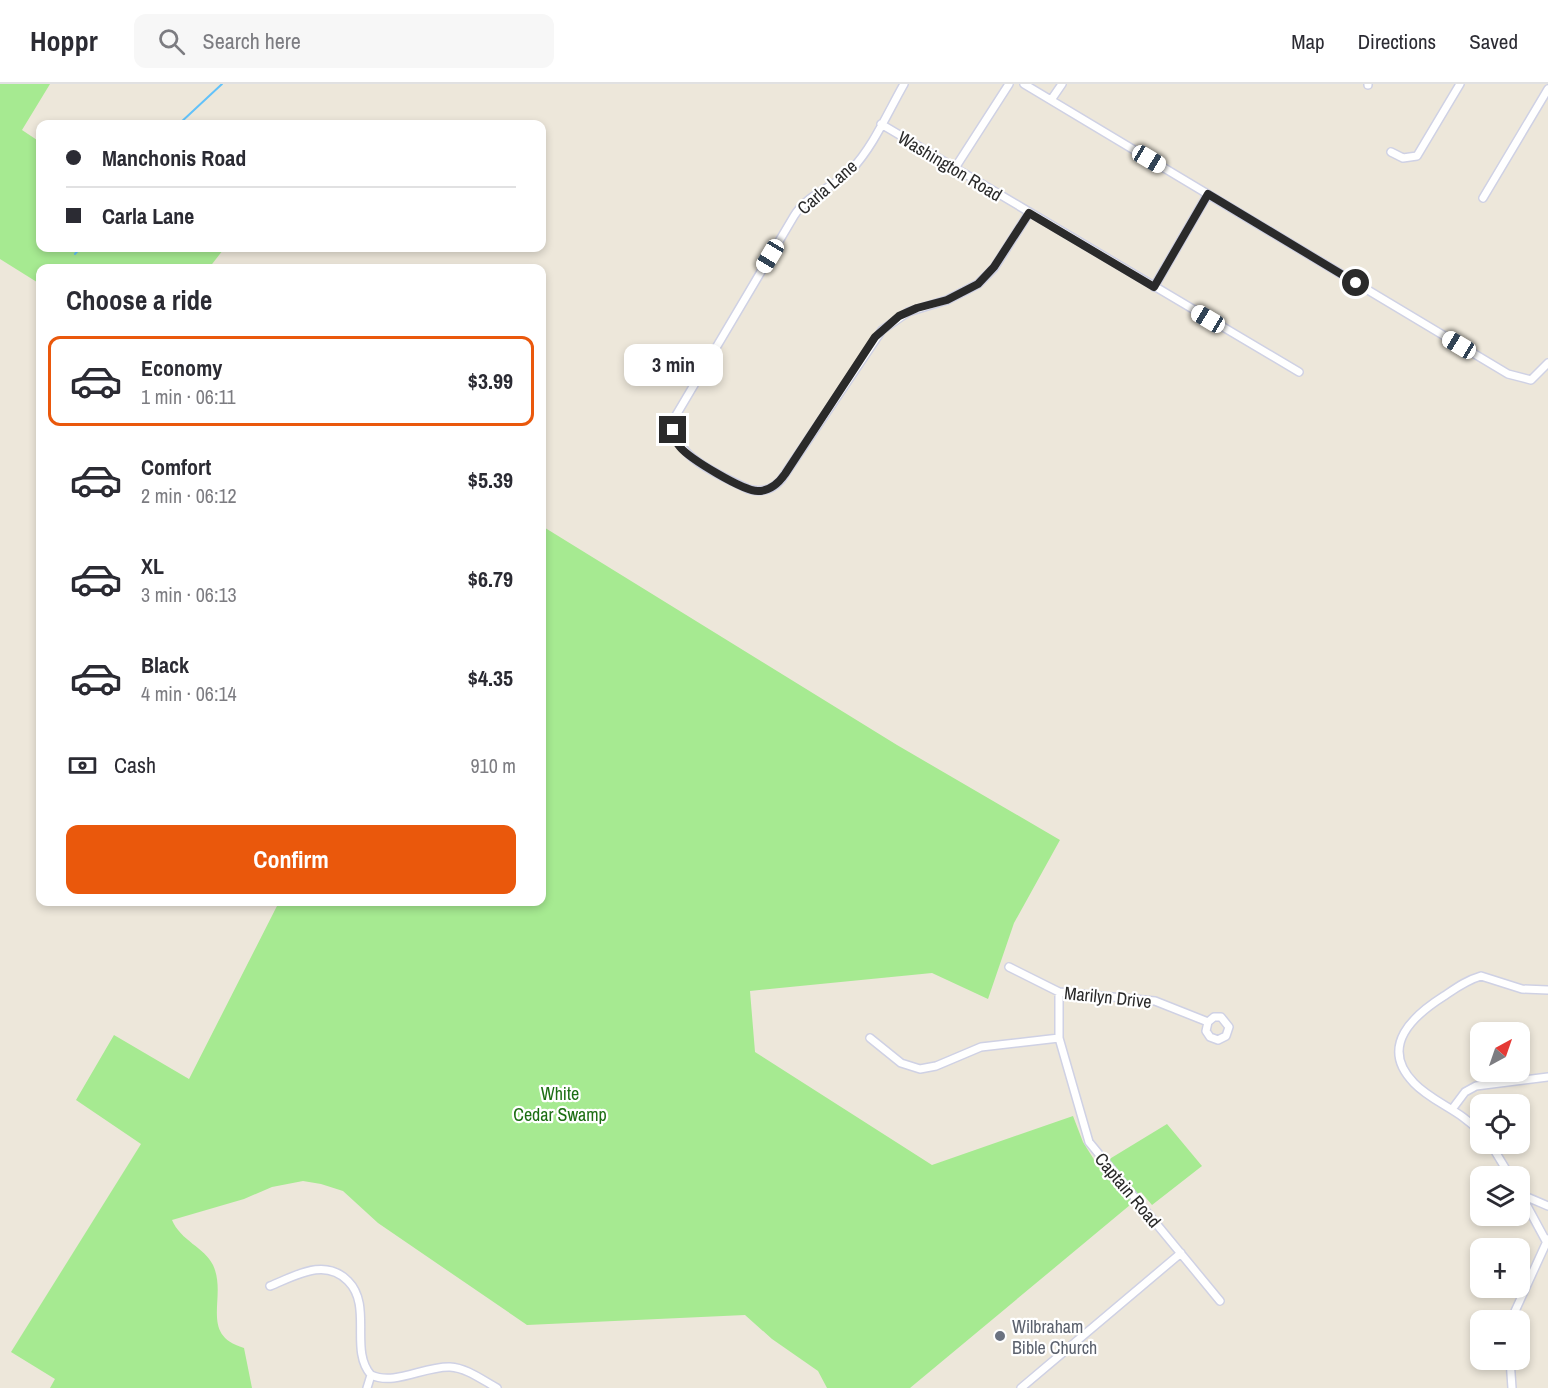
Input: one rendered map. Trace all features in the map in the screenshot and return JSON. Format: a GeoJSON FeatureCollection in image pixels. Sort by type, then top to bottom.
{"type":"FeatureCollection","features":[{"type":"Feature","properties":{"kind":"street","name":"Carla Lane"},"geometry":{"type":"LineString","coordinates":[[904,84],[850,171],[810,197],[799,207],[678,411],[673,423],[674,436],[681,449],[748,489],[766,490],[777,484],[875,337],[899,316],[917,308],[947,300],[978,284],[994,267],[1029,213]]}},
{"type":"Feature","properties":{"kind":"street"},"geometry":{"type":"LineString","coordinates":[[955,168],[1009,84]]}},
{"type":"Feature","properties":{"kind":"street"},"geometry":{"type":"LineString","coordinates":[[1024,84],[1508,374],[1531,380],[1548,363]]}},
{"type":"Feature","properties":{"kind":"street"},"geometry":{"type":"LineString","coordinates":[[1052,100],[1062,84]]}},
{"type":"Feature","properties":{"kind":"street"},"geometry":{"type":"LineString","coordinates":[[1391,152],[1403,158],[1417,156],[1460,84]]}},
{"type":"Feature","properties":{"kind":"street"},"geometry":{"type":"LineString","coordinates":[[1483,198],[1548,89]]}},
{"type":"Feature","properties":{"kind":"street","name":"Washington Road"},"geometry":{"type":"LineString","coordinates":[[881,124],[1299,372]]}},
{"type":"Feature","properties":{"kind":"street"},"geometry":{"type":"LineString","coordinates":[[1154,287],[1208,194]]}},
{"type":"Feature","properties":{"kind":"street","name":"Marilyn Drive"},"geometry":{"type":"LineString","coordinates":[[1009,967],[1059,992],[1155,1001],[1208,1022]]}},
{"type":"Feature","properties":{"kind":"street"},"geometry":{"type":"LineString","coordinates":[[1470,1122],[1453,1108],[1415,1084],[1403,1067],[1400,1045],[1410,1021],[1430,1005],[1481,976],[1522,989],[1548,990]]}},
{"type":"Feature","properties":{"kind":"street","name":"Captain Road"},"geometry":{"type":"LineString","coordinates":[[1059,992],[1059,1038],[1089,1142],[1220,1301]]}},
{"type":"Feature","properties":{"kind":"street"},"geometry":{"type":"LineString","coordinates":[[870,1038],[901,1063],[920,1069],[936,1066],[981,1047],[1059,1038]]}},
{"type":"Feature","properties":{"kind":"street"},"geometry":{"type":"LineString","coordinates":[[1453,1108],[1465,1092],[1476,1086],[1548,1077]]}},
{"type":"Feature","properties":{"kind":"street"},"geometry":{"type":"LineString","coordinates":[[1530,1198],[1548,1206]]}},
{"type":"Feature","properties":{"kind":"street"},"geometry":{"type":"LineString","coordinates":[[1516,1310],[1547,1240],[1530,1211]]}},
{"type":"Feature","properties":{"kind":"street"},"geometry":{"type":"LineString","coordinates":[[1021,1388],[1181,1253]]}},
{"type":"Feature","properties":{"kind":"street"},"geometry":{"type":"LineString","coordinates":[[270,1286],[320,1269],[330,1270],[345,1278],[358,1297],[363,1358],[371,1375],[367,1388]]}},
{"type":"Feature","properties":{"kind":"street"},"geometry":{"type":"LineString","coordinates":[[371,1375],[389,1378],[452,1367],[472,1374],[497,1388]]}},
{"type":"Feature","properties":{"kind":"street"},"geometry":{"type":"LineString","coordinates":[[1511,1370],[1512,1388]]}},
{"type":"Feature","properties":{"kind":"green space"},"geometry":{"type":"Polygon","coordinates":[[[0,84],[50,84],[22,130],[36,139],[36,252],[221,252],[212,264],[36,264],[36,282],[0,259],[0,84]]]}},
{"type":"Feature","properties":{"kind":"green space","name":"White Cedar Swamp"},"geometry":{"type":"Polygon","coordinates":[[[546,528],[897,745],[1060,840],[1014,923],[988,999],[932,973],[750,991],[755,1052],[932,1165],[1073,1116],[1083,1142],[1098,1166],[1167,1124],[1202,1166],[1152,1205],[1141,1192],[1130,1205],[910,1388],[827,1388],[818,1371],[772,1339],[745,1315],[527,1325],[378,1223],[343,1191],[303,1181],[272,1187],[244,1199],[172,1220],[181,1233],[213,1265],[217,1277],[218,1324],[222,1334],[230,1342],[244,1348],[252,1388],[50,1388],[55,1379],[11,1352],[141,1144],[76,1100],[114,1035],[189,1079],[277,906],[546,906],[546,528]]]}},
{"type":"Feature","properties":{"kind":"waterway"},"geometry":{"type":"LineString","coordinates":[[183,120],[222,84]]}},
{"type":"Feature","properties":{"kind":"place","name":"Wilbraham Bible Church"},"geometry":{"type":"Point","coordinates":[1000,1336]}},
{"type":"Feature","properties":{"kind":"route"},"geometry":{"type":"LineString","coordinates":[[673,430],[681,449],[742,486],[753,491],[772,488],[785,474],[875,337],[899,316],[958,296],[978,284],[1001,258],[1029,213],[1154,287],[1208,194],[1356,283]]}}]}
